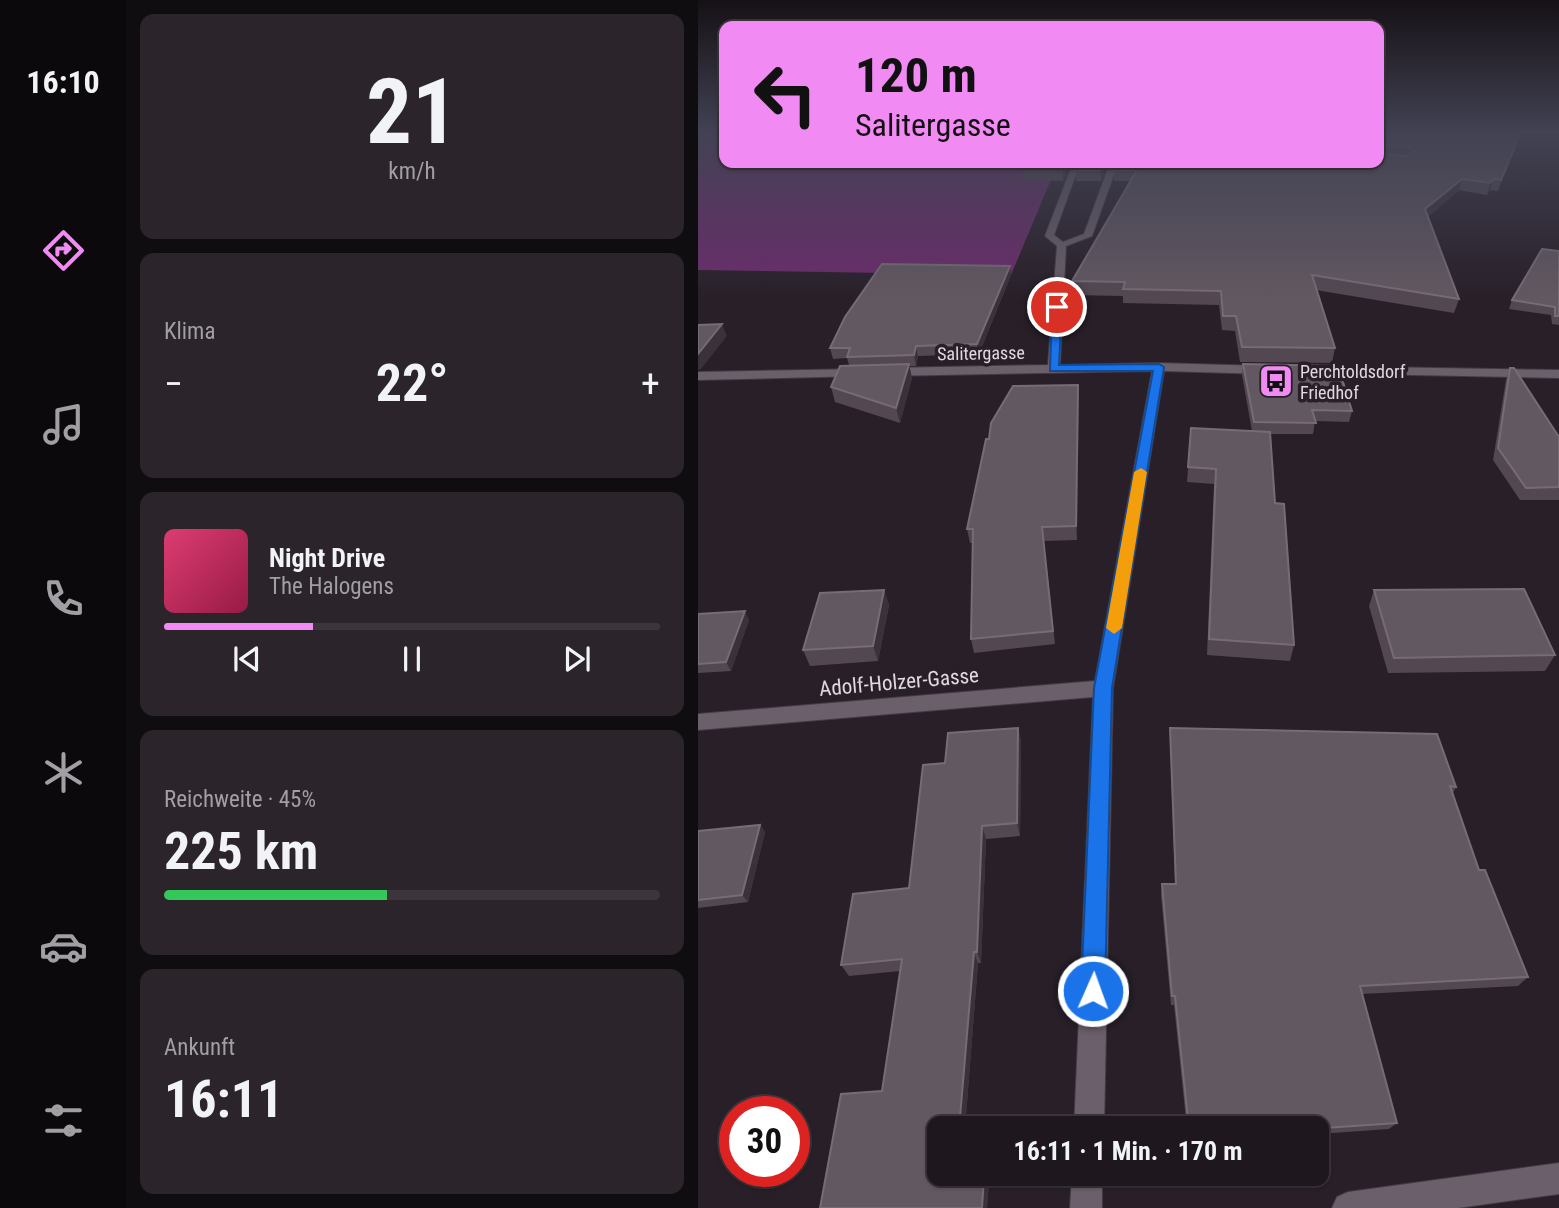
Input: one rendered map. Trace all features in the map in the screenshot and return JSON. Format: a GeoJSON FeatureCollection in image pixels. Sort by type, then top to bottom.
{"type":"FeatureCollection","features":[{"type":"Feature","properties":{"kind":"street"},"geometry":{"type":"LineString","coordinates":[[1067,188],[1049,236],[1062,244],[1088,236],[1105,188]]}},
{"type":"Feature","properties":{"kind":"street"},"geometry":{"type":"LineString","coordinates":[[1054,369],[1062,244]]}},
{"type":"Feature","properties":{"kind":"street"},"geometry":{"type":"LineString","coordinates":[[1089,1116],[1103,688],[1159,367]]}},
{"type":"Feature","properties":{"kind":"street","name":"Salitergasse"},"geometry":{"type":"LineString","coordinates":[[698,376],[1159,367],[1282,370]]}},
{"type":"Feature","properties":{"kind":"street"},"geometry":{"type":"LineString","coordinates":[[1309,370],[1559,374]]}},
{"type":"Feature","properties":{"kind":"street","name":"Adolf-Holzer-Gasse"},"geometry":{"type":"LineString","coordinates":[[698,722],[1103,688]]}},
{"type":"Feature","properties":{"kind":"street"},"geometry":{"type":"LineString","coordinates":[[1348,1208],[1559,1178]]}},
{"type":"Feature","properties":{"kind":"street"},"geometry":{"type":"LineString","coordinates":[[1086,1208],[1087,1186]]}},
{"type":"Feature","properties":{"kind":"shaded area"},"geometry":{"type":"Polygon","coordinates":[[[698,188],[1047,188],[1011,275],[698,270],[698,188]]]}},
{"type":"Feature","properties":{"kind":"building"},"geometry":{"type":"Polygon","coordinates":[[[1126,188],[1450,188],[1425,209],[1459,299],[1312,275],[1335,348],[1242,347],[1236,316],[1223,316],[1221,291],[1123,289],[1125,282],[1072,281],[1126,188]]]}},
{"type":"Feature","properties":{"kind":"building"},"geometry":{"type":"Polygon","coordinates":[[[1542,249],[1559,251],[1559,316],[1555,316],[1555,307],[1512,300],[1542,249]]]}},
{"type":"Feature","properties":{"kind":"building"},"geometry":{"type":"Polygon","coordinates":[[[882,264],[1010,266],[977,344],[916,346],[914,355],[847,357],[850,348],[830,348],[845,317],[882,264]]]}},
{"type":"Feature","properties":{"kind":"building"},"geometry":{"type":"Polygon","coordinates":[[[722,324],[698,354],[698,325],[722,324]]]}},
{"type":"Feature","properties":{"kind":"building"},"geometry":{"type":"Polygon","coordinates":[[[909,364],[896,408],[831,387],[840,366],[909,364]]]}},
{"type":"Feature","properties":{"kind":"building"},"geometry":{"type":"Polygon","coordinates":[[[1243,364],[1338,366],[1352,411],[1312,410],[1316,423],[1254,422],[1243,364]]]}},
{"type":"Feature","properties":{"kind":"building"},"geometry":{"type":"Polygon","coordinates":[[[1510,368],[1514,368],[1559,437],[1559,487],[1526,488],[1498,448],[1510,368]]]}},
{"type":"Feature","properties":{"kind":"building"},"geometry":{"type":"Polygon","coordinates":[[[1078,385],[1076,526],[1042,527],[1053,631],[971,639],[973,529],[967,529],[991,423],[1013,386],[1078,385]]]}},
{"type":"Feature","properties":{"kind":"building"},"geometry":{"type":"Polygon","coordinates":[[[1191,428],[1270,432],[1275,503],[1284,504],[1294,645],[1209,639],[1216,469],[1188,467],[1191,428]]]}},
{"type":"Feature","properties":{"kind":"building"},"geometry":{"type":"Polygon","coordinates":[[[1524,589],[1555,655],[1394,658],[1374,590],[1524,589]]]}},
{"type":"Feature","properties":{"kind":"building"},"geometry":{"type":"Polygon","coordinates":[[[884,590],[873,646],[803,650],[820,593],[884,590]]]}},
{"type":"Feature","properties":{"kind":"building"},"geometry":{"type":"Polygon","coordinates":[[[745,611],[726,662],[698,664],[698,614],[745,611]]]}},
{"type":"Feature","properties":{"kind":"building"},"geometry":{"type":"Polygon","coordinates":[[[1018,728],[1017,823],[982,826],[977,952],[974,952],[960,1116],[927,1116],[927,1186],[983,1186],[982,1208],[820,1208],[841,1094],[882,1091],[902,959],[841,965],[853,894],[909,888],[923,765],[945,763],[948,733],[1018,728]]]}},
{"type":"Feature","properties":{"kind":"building"},"geometry":{"type":"Polygon","coordinates":[[[1170,728],[1437,734],[1456,787],[1450,786],[1479,870],[1485,870],[1528,977],[1360,986],[1397,1123],[1329,1128],[1329,1116],[1188,1116],[1175,996],[1172,996],[1162,884],[1176,884],[1170,728]]]}},
{"type":"Feature","properties":{"kind":"building"},"geometry":{"type":"Polygon","coordinates":[[[760,825],[742,895],[698,900],[698,831],[760,825]]]}},
{"type":"Feature","properties":{"kind":"slow traffic"},"geometry":{"type":"LineString","coordinates":[[1114,628],[1141,472]]}},
{"type":"Feature","properties":{"kind":"place","name":"Perchtoldsdorf Friedhof"},"geometry":{"type":"Point","coordinates":[1276,381]}},
{"type":"Feature","properties":{"kind":"route"},"geometry":{"type":"LineString","coordinates":[[1057,307],[1054,369],[1159,367],[1103,688],[1093,991]]}}]}
